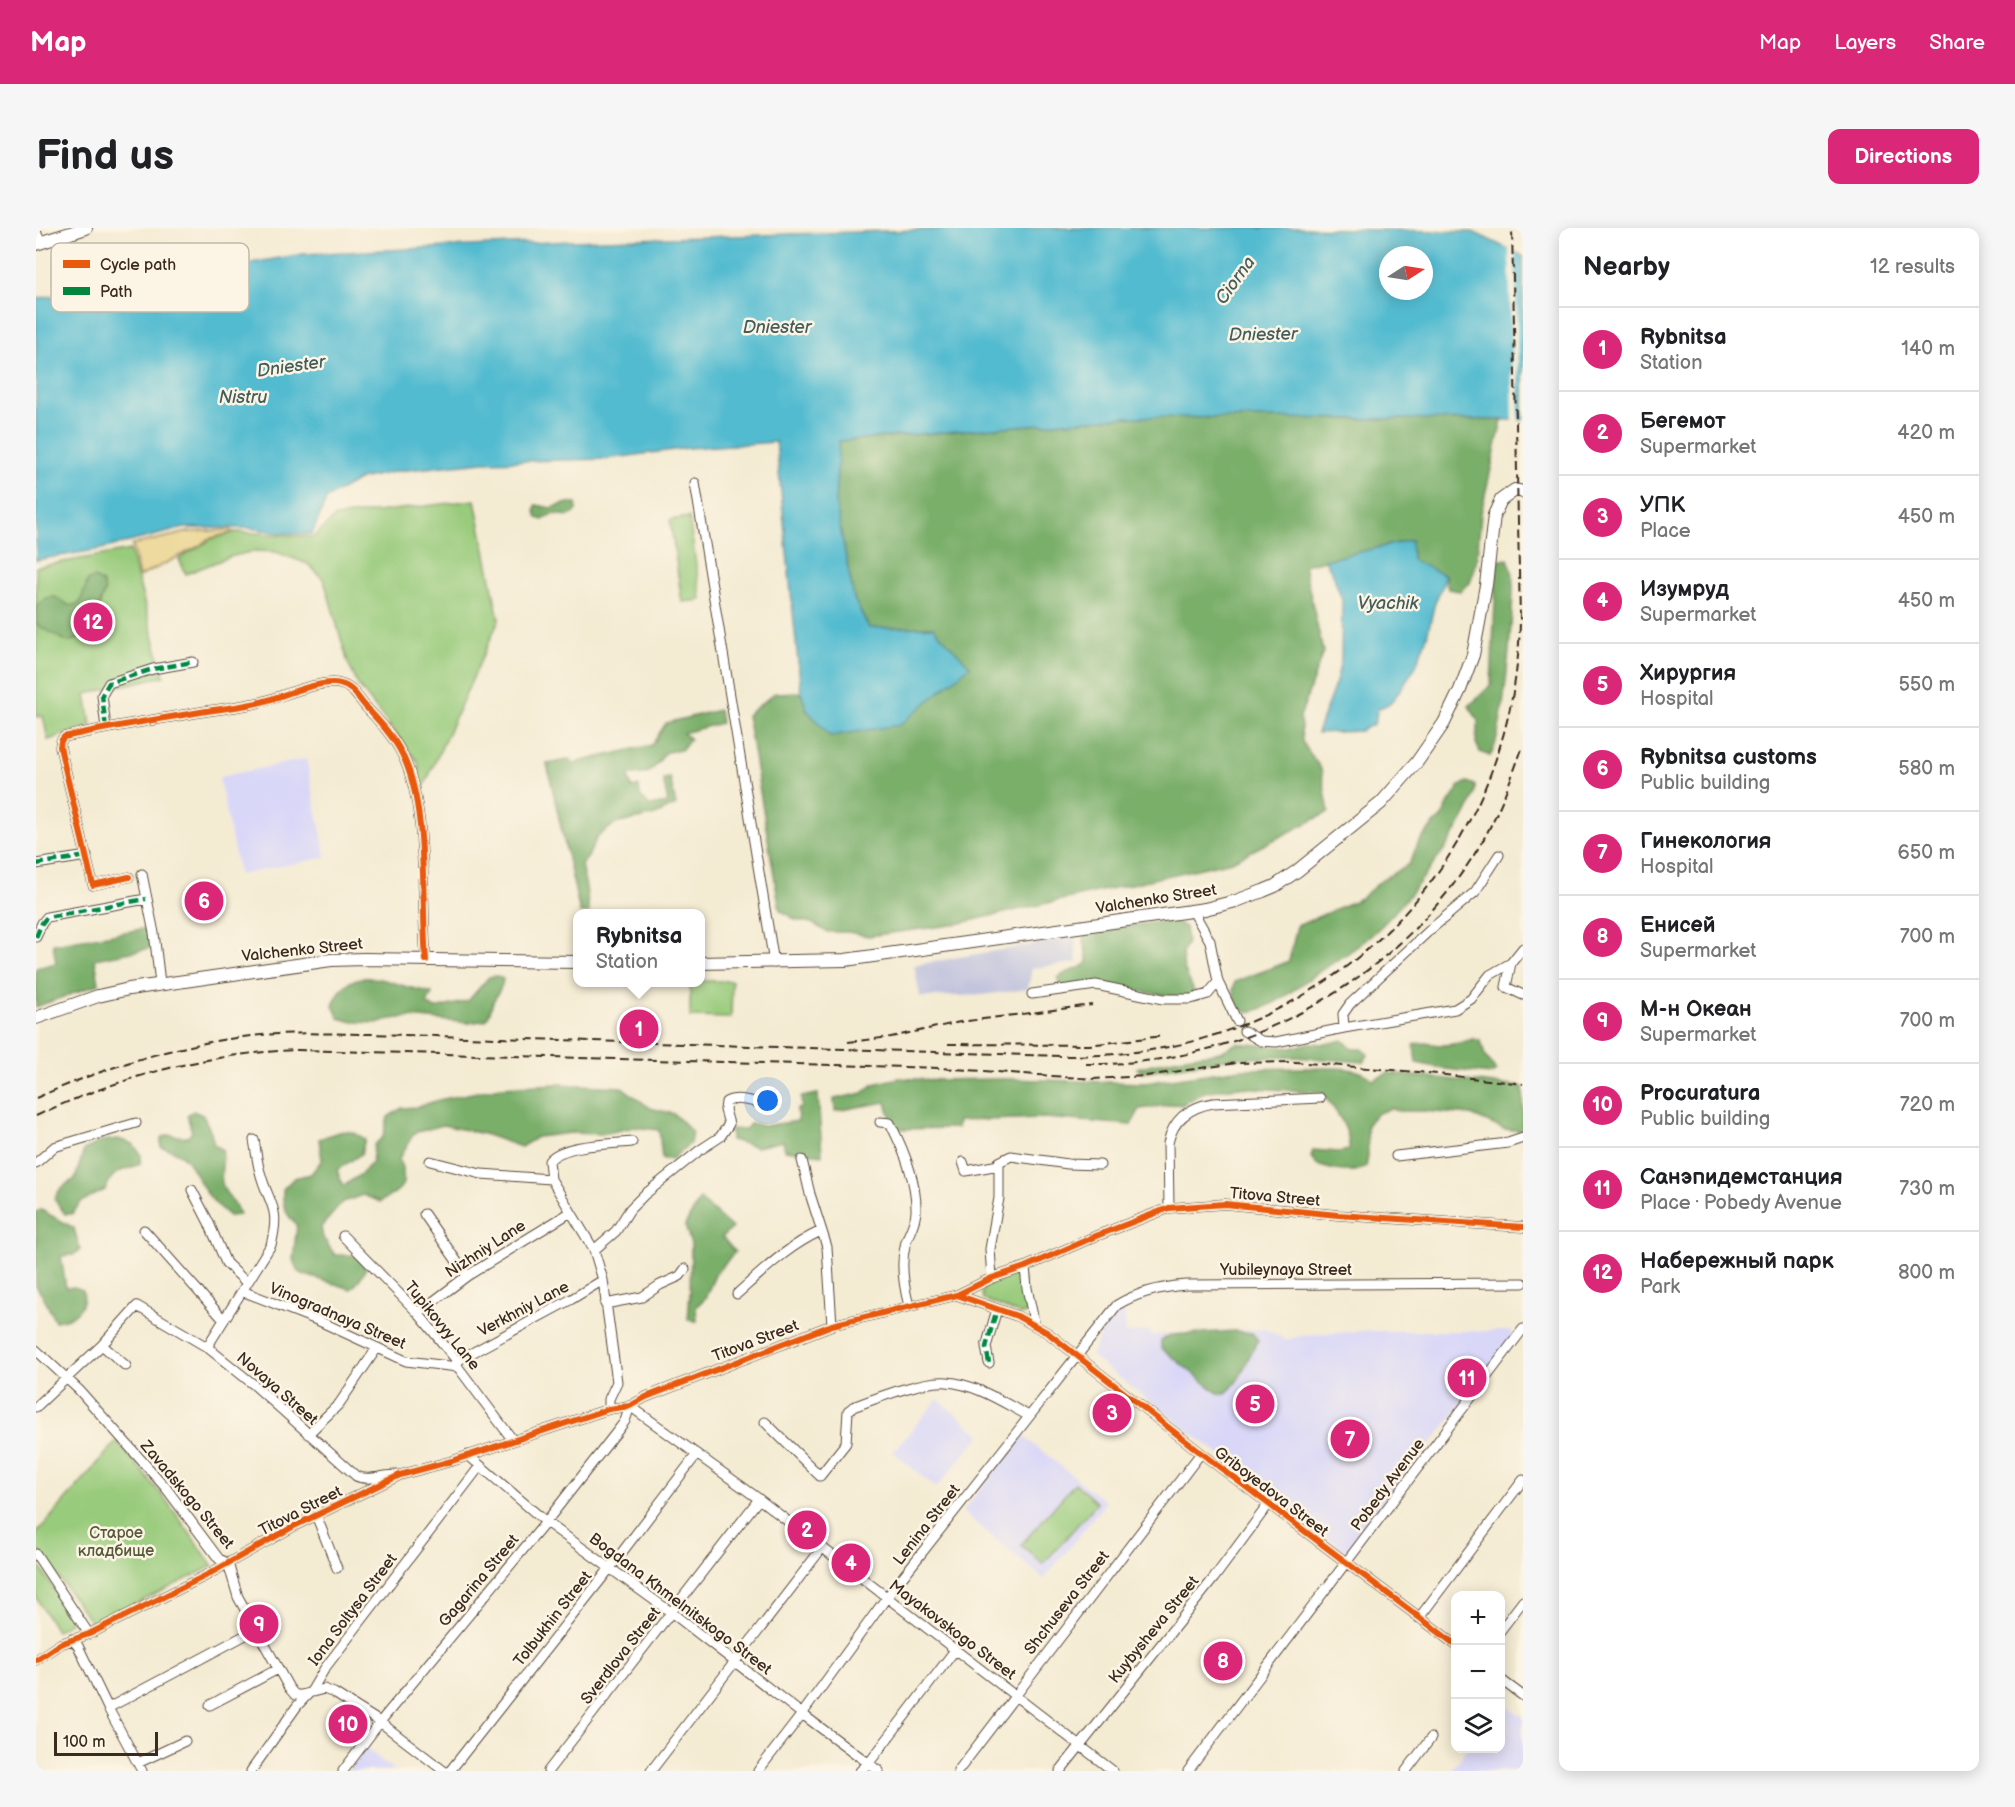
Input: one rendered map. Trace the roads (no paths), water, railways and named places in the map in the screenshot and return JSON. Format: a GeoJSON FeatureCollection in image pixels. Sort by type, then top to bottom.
{"type":"FeatureCollection","features":[{"type":"Feature","properties":{"kind":"main road"},"geometry":{"type":"LineString","coordinates":[[37,239],[86,228]]}},
{"type":"Feature","properties":{"kind":"main road","name":"Valchenko Street"},"geometry":{"type":"LineString","coordinates":[[705,963],[845,960],[1193,911],[1236,901],[1275,886],[1381,803],[1417,762],[1444,723],[1473,655],[1486,585],[1494,515],[1501,500],[1519,491]]}},
{"type":"Feature","properties":{"kind":"main road","name":"Valchenko Street"},"geometry":{"type":"LineString","coordinates":[[36,1018],[98,996],[160,983],[332,960],[364,958],[573,962]]}},
{"type":"Feature","properties":{"kind":"street"},"geometry":{"type":"LineString","coordinates":[[695,483],[774,963]]}},
{"type":"Feature","properties":{"kind":"street"},"geometry":{"type":"LineString","coordinates":[[106,728],[102,695],[109,683],[153,669],[193,663]]}},
{"type":"Feature","properties":{"kind":"street"},"geometry":{"type":"LineString","coordinates":[[129,876],[93,885],[60,747],[64,737],[264,701],[293,691],[339,683],[353,690],[359,700],[377,718],[401,751],[409,770],[416,801],[420,839],[426,960]]}},
{"type":"Feature","properties":{"kind":"street"},"geometry":{"type":"LineString","coordinates":[[1344,1028],[1343,1014],[1350,1004],[1431,929],[1475,892],[1499,855]]}},
{"type":"Feature","properties":{"kind":"street"},"geometry":{"type":"LineString","coordinates":[[36,864],[87,856]]}},
{"type":"Feature","properties":{"kind":"street"},"geometry":{"type":"LineString","coordinates":[[142,874],[160,983]]}},
{"type":"Feature","properties":{"kind":"street"},"geometry":{"type":"LineString","coordinates":[[36,937],[42,922],[47,917],[147,898]]}},
{"type":"Feature","properties":{"kind":"street"},"geometry":{"type":"LineString","coordinates":[[1193,911],[1210,941],[1218,982],[1237,1021]]}},
{"type":"Feature","properties":{"kind":"street"},"geometry":{"type":"LineString","coordinates":[[1244,1031],[1261,1041],[1276,1042],[1455,1009],[1471,999],[1490,975],[1511,963],[1523,948]]}},
{"type":"Feature","properties":{"kind":"street"},"geometry":{"type":"LineString","coordinates":[[1511,963],[1506,987],[1523,995]]}},
{"type":"Feature","properties":{"kind":"street"},"geometry":{"type":"LineString","coordinates":[[1032,994],[1096,985],[1163,999],[1191,999],[1208,994],[1218,982]]}},
{"type":"Feature","properties":{"kind":"street"},"geometry":{"type":"LineString","coordinates":[[594,1250],[616,1231],[630,1209],[644,1195],[720,1137],[729,1124],[725,1110],[726,1102],[737,1098],[771,1105]]}},
{"type":"Feature","properties":{"kind":"street"},"geometry":{"type":"LineString","coordinates":[[1168,1208],[1168,1143],[1176,1122],[1187,1112],[1213,1103],[1320,1098]]}},
{"type":"Feature","properties":{"kind":"street"},"geometry":{"type":"LineString","coordinates":[[880,1122],[890,1124],[915,1190],[916,1214],[902,1260],[904,1286],[909,1306]]}},
{"type":"Feature","properties":{"kind":"street"},"geometry":{"type":"LineString","coordinates":[[36,1163],[54,1147],[136,1123]]}},
{"type":"Feature","properties":{"kind":"street"},"geometry":{"type":"LineString","coordinates":[[1396,1156],[1508,1143],[1523,1138]]}},
{"type":"Feature","properties":{"kind":"street"},"geometry":{"type":"LineString","coordinates":[[207,1347],[271,1245],[276,1226],[275,1214],[260,1173],[254,1140]]}},
{"type":"Feature","properties":{"kind":"street"},"geometry":{"type":"LineString","coordinates":[[609,1409],[609,1399],[617,1382],[603,1280],[594,1250],[551,1179],[549,1161],[558,1154],[578,1147],[632,1142]]}},
{"type":"Feature","properties":{"kind":"street"},"geometry":{"type":"LineString","coordinates":[[992,1278],[990,1249],[999,1198],[999,1165],[1003,1159],[1011,1156],[1068,1164],[1100,1165]]}},
{"type":"Feature","properties":{"kind":"street"},"geometry":{"type":"LineString","coordinates":[[802,1160],[827,1247],[832,1325]]}},
{"type":"Feature","properties":{"kind":"street"},"geometry":{"type":"LineString","coordinates":[[430,1161],[481,1174],[551,1179]]}},
{"type":"Feature","properties":{"kind":"street"},"geometry":{"type":"LineString","coordinates":[[963,1162],[966,1171],[999,1165]]}},
{"type":"Feature","properties":{"kind":"street"},"geometry":{"type":"LineString","coordinates":[[192,1190],[210,1223],[226,1263],[244,1287]]}},
{"type":"Feature","properties":{"kind":"street","name":"Titova Street"},"geometry":{"type":"LineString","coordinates":[[36,1660],[60,1644],[89,1634],[316,1515],[400,1475],[609,1409],[630,1406],[646,1397],[832,1325],[957,1295],[992,1278],[1025,1267],[1168,1208],[1225,1204],[1338,1215],[1523,1227]]}},
{"type":"Feature","properties":{"kind":"street","name":"Nizhniy Lane"},"geometry":{"type":"LineString","coordinates":[[418,1313],[467,1276],[571,1212]]}},
{"type":"Feature","properties":{"kind":"street"},"geometry":{"type":"LineString","coordinates":[[424,1214],[467,1276]]}},
{"type":"Feature","properties":{"kind":"street"},"geometry":{"type":"LineString","coordinates":[[144,1230],[223,1319]]}},
{"type":"Feature","properties":{"kind":"street"},"geometry":{"type":"LineString","coordinates":[[737,1294],[788,1249],[821,1231]]}},
{"type":"Feature","properties":{"kind":"street","name":"Tupikovyy Lane"},"geometry":{"type":"LineString","coordinates":[[343,1236],[418,1313],[512,1439]]}},
{"type":"Feature","properties":{"kind":"street"},"geometry":{"type":"LineString","coordinates":[[1025,1267],[1035,1326]]}},
{"type":"Feature","properties":{"kind":"street"},"geometry":{"type":"LineString","coordinates":[[605,1304],[642,1297],[680,1276],[685,1269]]}},
{"type":"Feature","properties":{"kind":"street","name":"Verkhniy Lane"},"geometry":{"type":"LineString","coordinates":[[458,1364],[603,1280]]}},
{"type":"Feature","properties":{"kind":"street","name":"Yubileynaya Street"},"geometry":{"type":"LineString","coordinates":[[1076,1354],[1116,1305],[1129,1298],[1172,1286],[1523,1283]]}},
{"type":"Feature","properties":{"kind":"street","name":"Vinogradnaya Street"},"geometry":{"type":"LineString","coordinates":[[244,1287],[406,1361],[458,1364]]}},
{"type":"Feature","properties":{"kind":"street","name":"Griboyedova Street"},"geometry":{"type":"LineString","coordinates":[[957,1295],[1017,1316],[1048,1333],[1268,1505],[1451,1642]]}},
{"type":"Feature","properties":{"kind":"street","name":"Novaya Street"},"geometry":{"type":"LineString","coordinates":[[102,1345],[137,1306],[207,1347],[362,1479],[386,1474],[400,1475]]}},
{"type":"Feature","properties":{"kind":"street"},"geometry":{"type":"LineString","coordinates":[[989,1363],[987,1347],[997,1309]]}},
{"type":"Feature","properties":{"kind":"street","name":"Pobedy Avenue"},"geometry":{"type":"LineString","coordinates":[[1188,1771],[1523,1329]]}},
{"type":"Feature","properties":{"kind":"street"},"geometry":{"type":"LineString","coordinates":[[36,1407],[102,1345],[126,1366]]}},
{"type":"Feature","properties":{"kind":"street"},"geometry":{"type":"LineString","coordinates":[[308,1434],[339,1404],[377,1348]]}},
{"type":"Feature","properties":{"kind":"street","name":"Zavadskogo Street"},"geometry":{"type":"LineString","coordinates":[[36,1350],[67,1379],[166,1488],[219,1559],[228,1563],[238,1597],[255,1630],[295,1695]]}},
{"type":"Feature","properties":{"kind":"street","name":"Lenina Street"},"geometry":{"type":"LineString","coordinates":[[758,1771],[887,1598],[1076,1354]]}},
{"type":"Feature","properties":{"kind":"street"},"geometry":{"type":"LineString","coordinates":[[765,1422],[819,1476],[846,1443],[848,1411],[854,1406],[900,1390],[944,1382],[963,1385],[1029,1416]]}},
{"type":"Feature","properties":{"kind":"street","name":"Mayakovskogo Street"},"geometry":{"type":"LineString","coordinates":[[630,1406],[759,1499],[1113,1771]]}},
{"type":"Feature","properties":{"kind":"street","name":"Gagarina Street"},"geometry":{"type":"LineString","coordinates":[[343,1771],[380,1722],[546,1522],[625,1421],[630,1406]]}},
{"type":"Feature","properties":{"kind":"street","name":"Shchuseva Street"},"geometry":{"type":"LineString","coordinates":[[958,1771],[1201,1453]]}},
{"type":"Feature","properties":{"kind":"street","name":"Tolbukhin Street"},"geometry":{"type":"LineString","coordinates":[[450,1771],[697,1454]]}},
{"type":"Feature","properties":{"kind":"street","name":"Bogdana Khmelnitskogo Street"},"geometry":{"type":"LineString","coordinates":[[468,1455],[546,1522],[672,1613],[879,1771]]}},
{"type":"Feature","properties":{"kind":"street","name":"Iona Soltysa Street"},"geometry":{"type":"LineString","coordinates":[[251,1771],[297,1706],[312,1690],[325,1668],[480,1466]]}},
{"type":"Feature","properties":{"kind":"street"},"geometry":{"type":"LineString","coordinates":[[1419,1618],[1523,1480]]}},
{"type":"Feature","properties":{"kind":"street","name":"Sverdlova Street"},"geometry":{"type":"LineString","coordinates":[[548,1771],[759,1499]]}},
{"type":"Feature","properties":{"kind":"street","name":"Kuybysheva Street"},"geometry":{"type":"LineString","coordinates":[[1060,1771],[1214,1578],[1268,1505]]}},
{"type":"Feature","properties":{"kind":"street"},"geometry":{"type":"LineString","coordinates":[[316,1515],[337,1568]]}},
{"type":"Feature","properties":{"kind":"street"},"geometry":{"type":"LineString","coordinates":[[651,1771],[822,1548]]}},
{"type":"Feature","properties":{"kind":"street"},"geometry":{"type":"LineString","coordinates":[[36,1554],[89,1634]]}},
{"type":"Feature","properties":{"kind":"street"},"geometry":{"type":"LineString","coordinates":[[1505,1625],[1523,1601]]}},
{"type":"Feature","properties":{"kind":"street"},"geometry":{"type":"LineString","coordinates":[[108,1708],[255,1630]]}},
{"type":"Feature","properties":{"kind":"street"},"geometry":{"type":"LineString","coordinates":[[72,1639],[78,1646],[140,1767],[185,1741]]}},
{"type":"Feature","properties":{"kind":"street"},"geometry":{"type":"LineString","coordinates":[[860,1771],[869,1763],[955,1650]]}},
{"type":"Feature","properties":{"kind":"street"},"geometry":{"type":"LineString","coordinates":[[210,1705],[278,1669]]}},
{"type":"Feature","properties":{"kind":"street"},"geometry":{"type":"LineString","coordinates":[[1505,1683],[1523,1696]]}},
{"type":"Feature","properties":{"kind":"street"},"geometry":{"type":"LineString","coordinates":[[297,1706],[295,1695],[324,1689],[334,1693],[380,1722],[444,1771]]}},
{"type":"Feature","properties":{"kind":"street"},"geometry":{"type":"LineString","coordinates":[[1406,1771],[1431,1738]]}},
{"type":"Feature","properties":{"kind":"water","name":"Nistru"},"geometry":{"type":"Polygon","coordinates":[[[984,228],[1293,228],[1473,232],[1523,256],[1523,420],[1126,417],[839,441],[835,501],[854,599],[869,628],[933,627],[970,666],[900,725],[830,736],[807,710],[801,692],[776,442],[688,448],[606,459],[483,462],[398,471],[360,479],[327,498],[312,534],[281,533],[250,528],[184,528],[101,549],[36,560],[36,299],[51,296],[51,312],[249,312],[249,263],[304,254],[572,241],[984,228]]]}},
{"type":"Feature","properties":{"kind":"water","name":"Vyachik"},"geometry":{"type":"Polygon","coordinates":[[[1411,540],[1412,560],[1445,575],[1416,666],[1392,702],[1378,709],[1374,724],[1360,731],[1317,733],[1336,682],[1341,661],[1342,600],[1333,574],[1325,560],[1411,540]]]}},
{"type":"Feature","properties":{"kind":"railway"},"geometry":{"type":"LineString","coordinates":[[36,1098],[63,1086],[146,1057],[203,1043],[262,1035],[373,1034],[1079,1056],[1135,1052],[1190,1042],[1275,1011],[1335,975],[1388,931],[1433,879],[1469,821],[1496,758],[1513,690],[1520,619],[1512,228]]}},
{"type":"Feature","properties":{"kind":"railway"},"geometry":{"type":"LineString","coordinates":[[1086,1064],[1146,1061],[1204,1050],[1260,1031],[1313,1006],[1363,974],[1408,935],[1448,891],[1488,831],[1523,746]]}},
{"type":"Feature","properties":{"kind":"railway"},"geometry":{"type":"LineString","coordinates":[[848,1042],[891,1037],[960,1022],[1092,1005]]}},
{"type":"Feature","properties":{"kind":"railway"},"geometry":{"type":"LineString","coordinates":[[948,1044],[1089,1045],[1163,1036]]}},
{"type":"Feature","properties":{"kind":"railway"},"geometry":{"type":"LineString","coordinates":[[36,1116],[99,1090],[164,1070],[230,1056],[298,1050],[941,1068],[1094,1079],[1145,1076],[1237,1063],[1296,1062],[1523,1084]]}},
{"type":"Feature","properties":{"kind":"place","name":"Набережный парк"},"geometry":{"type":"Point","coordinates":[93,622]}},
{"type":"Feature","properties":{"kind":"place","name":"Rybnitsa customs"},"geometry":{"type":"Point","coordinates":[204,901]}},
{"type":"Feature","properties":{"kind":"place","name":"Rybnitsa"},"geometry":{"type":"Point","coordinates":[639,1029]}},
{"type":"Feature","properties":{"kind":"place","name":"Санэпидемстанция"},"geometry":{"type":"Point","coordinates":[1467,1378]}},
{"type":"Feature","properties":{"kind":"place","name":"Хирургия"},"geometry":{"type":"Point","coordinates":[1255,1404]}},
{"type":"Feature","properties":{"kind":"place","name":"УПК"},"geometry":{"type":"Point","coordinates":[1112,1413]}},
{"type":"Feature","properties":{"kind":"place","name":"Гинекология"},"geometry":{"type":"Point","coordinates":[1350,1439]}},
{"type":"Feature","properties":{"kind":"place","name":"Бегемот"},"geometry":{"type":"Point","coordinates":[807,1530]}},
{"type":"Feature","properties":{"kind":"place","name":"Изумруд"},"geometry":{"type":"Point","coordinates":[851,1563]}},
{"type":"Feature","properties":{"kind":"place","name":"М-н Океан"},"geometry":{"type":"Point","coordinates":[259,1624]}},
{"type":"Feature","properties":{"kind":"place","name":"Енисей"},"geometry":{"type":"Point","coordinates":[1223,1661]}},
{"type":"Feature","properties":{"kind":"place","name":"Procuratura"},"geometry":{"type":"Point","coordinates":[348,1724]}},
{"type":"Feature","properties":{"kind":"water label","name":"Ciorna"},"geometry":{"type":"Point","coordinates":[1235,280]}},
{"type":"Feature","properties":{"kind":"water label","name":"Dniester"},"geometry":{"type":"Point","coordinates":[777,327]}},
{"type":"Feature","properties":{"kind":"water label","name":"Dniester"},"geometry":{"type":"Point","coordinates":[1263,334]}},
{"type":"Feature","properties":{"kind":"water label","name":"Dniester"},"geometry":{"type":"Point","coordinates":[291,366]}},
{"type":"Feature","properties":{"kind":"park label","name":"Старое кладбище"},"geometry":{"type":"Point","coordinates":[116,1541]}}]}
